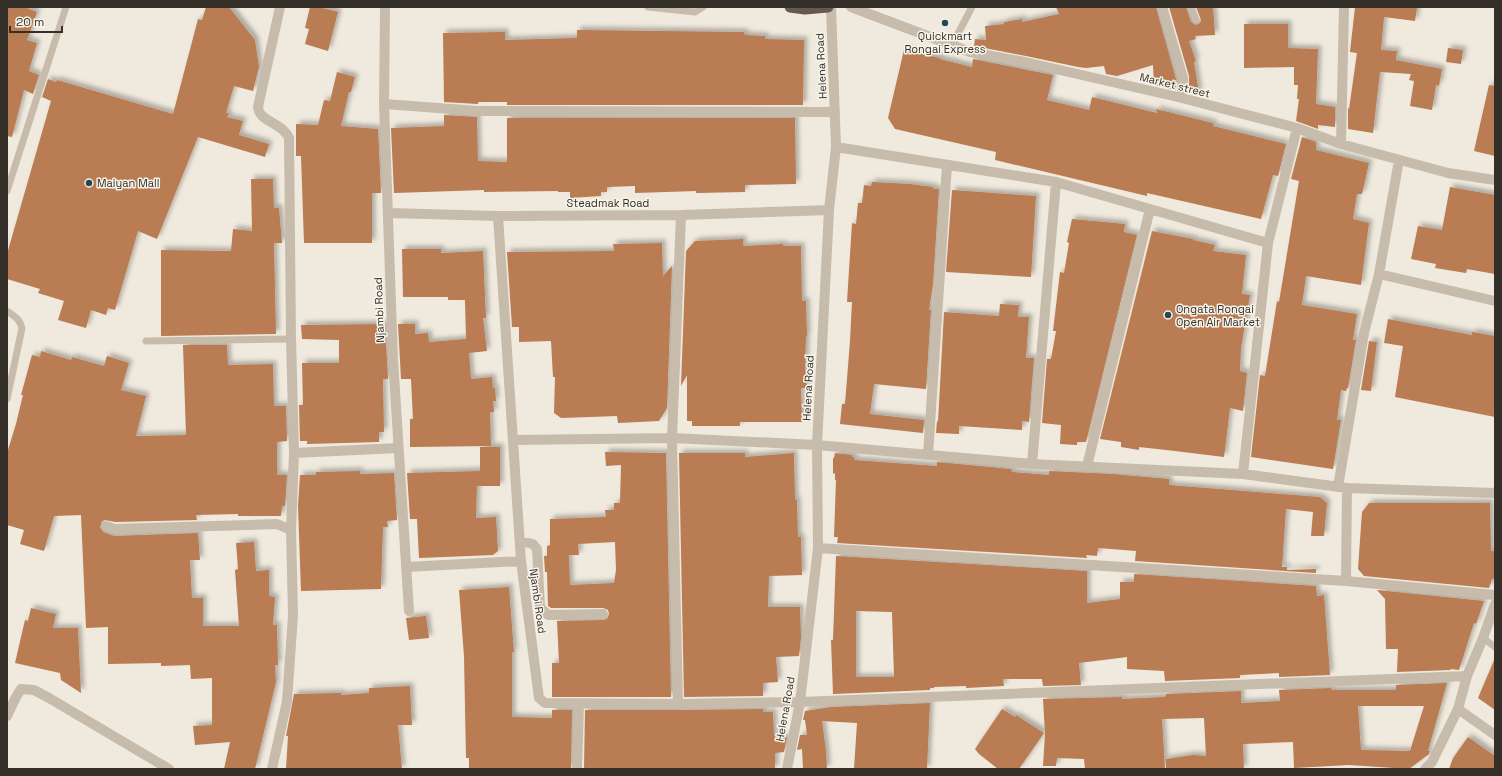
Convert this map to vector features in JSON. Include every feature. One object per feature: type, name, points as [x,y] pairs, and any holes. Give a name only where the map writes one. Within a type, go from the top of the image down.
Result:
[{"type":"highway","points":[[790,7],[805,9],[828,7]]},
{"type":"street","points":[[272,769],[287,701],[293,615],[292,530],[294,453],[290,338],[289,138],[286,132],[281,128],[262,117],[258,112],[258,107],[280,7]]},
{"type":"street","name":"Njambi Road","points":[[385,7],[384,104],[393,359],[408,611]]},
{"type":"street","name":"Helena Road","points":[[787,769],[800,702],[818,548],[817,445],[829,210],[836,147],[831,7]]},
{"type":"street","name":"Market street","points":[[851,7],[970,52],[1025,62],[1182,98],[1297,128],[1341,144],[1448,173],[1495,180]]},
{"type":"street","points":[[1162,7],[1183,78],[1182,98]]},
{"type":"street","points":[[1341,144],[1344,7]]},
{"type":"street","points":[[384,104],[478,110],[835,112]]},
{"type":"street","points":[[1243,474],[1268,242],[1297,128]]},
{"type":"street","points":[[836,147],[1056,182],[1268,242]]},
{"type":"street","points":[[1346,581],[1342,488],[1364,333],[1379,274],[1399,160]]},
{"type":"street","points":[[928,455],[947,165]]},
{"type":"street","points":[[1032,464],[1056,182]]},
{"type":"street","points":[[1087,466],[1150,209]]},
{"type":"street","name":"Steadmak Road","points":[[388,213],[498,216],[681,215],[829,210]]},
{"type":"street","points":[[678,704],[672,438],[681,215]]},
{"type":"street","name":"Njambi Road","points":[[498,216],[521,561],[539,698],[546,703],[579,704]]},
{"type":"street","points":[[1379,274],[1495,301]]},
{"type":"street","points":[[514,440],[672,438],[817,445],[1032,464],[1243,474],[1342,488],[1495,493]]},
{"type":"street","points":[[294,453],[398,448]]},
{"type":"street","points":[[106,526],[114,529],[277,524],[292,530]]},
{"type":"street","points":[[520,540],[533,544],[537,549],[540,607],[548,615],[603,614]]},
{"type":"street","points":[[818,548],[1346,581],[1495,594]]},
{"type":"street","points":[[406,567],[521,561]]},
{"type":"street","points":[[1425,769],[1432,762],[1458,709],[1467,676],[1495,604]]},
{"type":"street","points":[[577,769],[579,704],[800,702],[1467,676]]},
{"type":"street","points":[[7,716],[21,689],[34,690],[169,769]]},
{"type":"street","points":[[1458,709],[1495,735]]},
{"type":"lane","points":[[7,191],[66,7]]},
{"type":"lane","points":[[648,7],[695,12],[703,7]]},
{"type":"lane","points":[[952,45],[972,7]]},
{"type":"lane","points":[[1191,7],[1196,20]]},
{"type":"lane","points":[[7,311],[16,316],[21,322],[22,328],[7,399]]},
{"type":"lane","points":[[146,341],[290,338]]},
{"type":"lane","points":[[1483,638],[1495,647]]},
{"type":"building","points":[[7,7],[24,7],[37,12],[27,40],[37,43],[29,71],[39,75],[33,94],[24,90],[12,137],[7,136]]},
{"type":"building","name":"Maiyan Mall","points":[[206,7],[229,7],[255,40],[259,67],[253,91],[234,86],[226,113],[229,113],[227,117],[243,121],[239,135],[269,144],[265,157],[198,137],[157,239],[138,231],[115,310],[108,308],[106,315],[91,310],[86,328],[58,320],[64,301],[38,293],[40,289],[7,279],[7,254],[51,101],[42,97],[48,79],[56,82],[57,80],[173,114],[198,19],[202,20]]},
{"type":"building","points":[[310,7],[318,7],[338,12],[328,51],[305,44],[309,29],[305,28]]},
{"type":"building","points":[[1056,7],[1156,7],[1176,79],[1176,90],[1154,85],[1153,65],[1117,76],[1106,74],[1104,66],[1086,68],[1078,67],[974,46],[975,39],[986,40],[985,26],[1004,24],[1004,22],[1022,19],[1022,22],[1059,14]]},
{"type":"building","points":[[1169,7],[1186,7],[1191,22],[1196,25],[1200,23],[1201,20],[1196,7],[1213,7],[1215,35],[1195,36],[1196,39],[1189,41],[1196,61],[1194,62],[1199,93],[1189,93],[1189,76]]},
{"type":"building","points":[[1355,7],[1417,7],[1415,21],[1384,17],[1381,50],[1397,51],[1396,60],[1442,69],[1439,86],[1436,85],[1432,110],[1410,106],[1414,81],[1409,80],[1411,74],[1380,72],[1373,133],[1348,129],[1348,108],[1349,109],[1357,53],[1350,52]]},
{"type":"building","points":[[1244,24],[1288,24],[1288,48],[1318,49],[1316,104],[1335,107],[1335,127],[1318,125],[1318,129],[1296,121],[1299,99],[1297,99],[1298,85],[1294,85],[1294,67],[1244,68]]},
{"type":"building","points":[[577,30],[744,32],[745,35],[765,36],[765,39],[804,40],[803,105],[507,105],[507,102],[478,102],[478,104],[444,102],[443,33],[505,32],[505,40],[577,38]]},
{"type":"building","points":[[1448,48],[1463,50],[1461,64],[1446,62]]},
{"type":"building","points":[[904,50],[972,67],[973,59],[1053,75],[1047,100],[1089,110],[1092,97],[1157,113],[1156,109],[1213,123],[1213,126],[1286,144],[1278,176],[1273,175],[1261,219],[1147,193],[1147,196],[995,160],[996,152],[895,129],[888,118]]},
{"type":"building","points":[[337,72],[355,77],[351,92],[349,92],[341,126],[378,129],[381,193],[372,193],[372,243],[304,243],[301,156],[296,156],[296,124],[318,125],[324,100],[330,101]]},
{"type":"building","points":[[1489,85],[1495,86],[1495,156],[1474,151]]},
{"type":"building","points":[[444,115],[477,117],[478,161],[507,162],[507,118],[795,118],[796,184],[745,185],[745,192],[696,193],[696,191],[635,193],[635,186],[607,187],[607,192],[601,192],[601,196],[570,198],[570,192],[558,191],[484,192],[484,190],[394,193],[391,128],[444,126]]},
{"type":"building","points":[[1302,137],[1316,142],[1316,150],[1369,163],[1362,194],[1357,194],[1353,219],[1369,223],[1361,285],[1306,276],[1302,305],[1357,314],[1353,340],[1356,340],[1348,388],[1346,391],[1341,390],[1337,420],[1341,420],[1333,469],[1251,457],[1260,375],[1265,376],[1299,181],[1291,179]]},
{"type":"building","points":[[251,179],[273,179],[274,208],[279,208],[282,243],[274,243],[276,334],[161,336],[161,250],[231,251],[233,229],[252,231]]},
{"type":"building","points":[[872,182],[910,184],[939,189],[933,284],[929,310],[931,310],[926,389],[874,384],[870,414],[924,420],[923,433],[840,424],[842,404],[845,404],[850,341],[852,302],[847,302],[852,223],[856,224],[858,203],[862,203],[864,185],[871,186]]},
{"type":"building","points":[[1450,187],[1495,195],[1495,274],[1467,269],[1466,273],[1435,268],[1436,264],[1411,259],[1418,226],[1442,230]]},
{"type":"building","points":[[952,190],[1036,196],[1031,277],[946,272]]},
{"type":"building","points":[[1072,219],[1125,224],[1124,232],[1137,235],[1086,442],[1077,442],[1077,445],[1060,444],[1061,425],[1042,423],[1047,359],[1051,359],[1056,331],[1053,331],[1060,272],[1064,273],[1069,243],[1067,242]]},
{"type":"building","points":[[1152,231],[1215,245],[1213,251],[1246,255],[1242,294],[1250,295],[1241,348],[1240,371],[1247,373],[1243,411],[1230,408],[1224,457],[1139,447],[1139,450],[1121,447],[1121,442],[1100,439]]},
{"type":"building","points":[[743,239],[743,246],[783,244],[783,246],[801,246],[802,301],[806,301],[807,336],[805,368],[807,388],[801,388],[802,422],[740,422],[740,426],[692,426],[692,421],[687,421],[687,375],[681,386],[686,251],[695,241]]},
{"type":"building","points":[[662,243],[663,276],[672,266],[667,408],[659,421],[618,423],[617,416],[561,418],[554,413],[555,377],[553,377],[551,341],[519,342],[519,327],[512,327],[507,252],[614,251],[613,244]]},
{"type":"building","points":[[402,249],[441,249],[441,253],[483,251],[486,318],[483,318],[487,351],[469,353],[471,379],[492,377],[493,388],[495,388],[496,401],[493,401],[494,412],[490,412],[491,446],[410,447],[410,419],[413,419],[411,379],[401,379],[398,324],[415,324],[415,334],[428,333],[429,342],[466,339],[465,300],[448,300],[448,297],[403,297]]},
{"type":"building","points":[[1000,304],[1019,305],[1018,317],[1029,317],[1026,358],[1034,358],[1029,422],[1022,421],[1022,430],[959,426],[959,434],[936,433],[937,421],[938,422],[944,312],[999,316]]},
{"type":"building","points":[[1388,319],[1472,335],[1472,332],[1495,336],[1495,417],[1395,397],[1403,346],[1384,343]]},
{"type":"building","points":[[385,324],[388,379],[383,379],[384,432],[379,432],[379,442],[307,444],[307,441],[300,441],[299,405],[303,405],[302,363],[339,363],[339,340],[302,339],[301,325]]},
{"type":"building","points":[[1369,341],[1377,342],[1371,391],[1361,390]]},
{"type":"building","points":[[183,345],[227,345],[228,365],[273,364],[274,406],[286,406],[287,441],[277,442],[277,475],[287,475],[285,506],[282,506],[281,516],[238,516],[238,514],[196,515],[197,520],[115,522],[105,520],[102,521],[100,527],[103,532],[114,536],[198,533],[200,560],[190,560],[192,598],[203,598],[203,626],[239,626],[235,570],[238,569],[236,543],[254,542],[256,571],[269,570],[269,596],[275,597],[273,625],[277,625],[278,665],[275,665],[276,682],[255,769],[224,769],[230,742],[195,745],[193,726],[212,725],[212,678],[191,679],[190,665],[161,666],[161,663],[108,664],[108,627],[86,628],[81,515],[54,516],[44,551],[20,544],[24,530],[7,525],[7,453],[16,424],[23,395],[21,395],[32,355],[40,357],[41,351],[71,360],[72,357],[104,366],[107,356],[129,363],[121,390],[146,396],[136,436],[186,435]]},
{"type":"building","points":[[480,447],[500,447],[500,486],[477,486],[476,518],[496,517],[498,551],[493,555],[419,558],[417,519],[410,519],[407,473],[480,471]]},
{"type":"building","points":[[605,452],[666,453],[671,697],[552,697],[552,663],[559,663],[557,621],[603,620],[607,619],[609,614],[608,610],[603,608],[551,608],[548,606],[547,572],[545,572],[544,556],[547,556],[547,546],[550,545],[550,519],[606,517],[605,510],[614,510],[614,503],[620,503],[621,465],[606,466]],"holes":[[[615,542],[616,570],[614,583],[570,585],[569,555],[579,555],[578,544]]]},
{"type":"building","points":[[679,453],[745,453],[745,457],[794,453],[795,500],[797,500],[798,537],[801,537],[802,575],[769,576],[768,607],[800,607],[801,637],[799,656],[776,657],[778,682],[763,683],[763,696],[684,697]]},
{"type":"building","points":[[835,453],[852,455],[854,460],[937,466],[937,462],[1011,469],[1012,472],[1049,475],[1049,471],[1113,474],[1169,479],[1169,485],[1320,497],[1327,503],[1324,536],[1311,536],[1313,512],[1286,509],[1282,567],[1287,567],[1287,570],[1316,569],[1316,573],[1135,561],[1136,551],[1098,548],[1097,556],[1086,555],[1087,558],[837,543],[838,537],[834,537],[836,480],[835,473],[833,474],[833,458]]},
{"type":"building","points":[[360,471],[360,474],[394,473],[397,520],[387,521],[388,527],[383,527],[381,589],[301,591],[298,506],[300,475],[316,475],[316,472]]},
{"type":"building","points":[[1369,503],[1490,503],[1491,551],[1495,551],[1495,579],[1492,579],[1489,588],[1364,576],[1358,569],[1362,512]]},
{"type":"building","points":[[836,556],[1087,571],[1087,603],[1120,599],[1120,582],[1134,582],[1134,574],[1316,586],[1317,596],[1324,595],[1330,675],[1279,677],[1279,673],[1240,675],[1240,678],[1165,681],[1164,671],[1127,669],[1127,657],[1079,663],[1081,685],[1043,686],[1042,679],[1003,679],[1004,686],[966,688],[966,686],[934,687],[930,688],[930,690],[833,694],[831,640],[833,640]],"holes":[[[856,611],[892,612],[894,677],[856,677]]]},
{"type":"building","points":[[509,587],[514,652],[512,652],[512,717],[552,718],[552,710],[572,710],[571,769],[469,769],[469,758],[466,758],[464,656],[459,590]]},
{"type":"building","points":[[1377,590],[1484,601],[1476,624],[1474,623],[1459,670],[1451,669],[1397,672],[1398,649],[1386,649],[1385,599]]},
{"type":"building","points":[[31,608],[56,614],[53,628],[78,628],[81,693],[61,680],[60,673],[15,663],[25,620],[28,621]]},
{"type":"building","points":[[426,616],[429,638],[409,640],[406,618]]},
{"type":"building","points":[[1495,658],[1495,710],[1478,698]]},
{"type":"building","points":[[1447,683],[1428,751],[1430,751],[1429,754],[1409,769],[1349,765],[1294,768],[1293,742],[1243,744],[1244,769],[1166,769],[1166,759],[1193,755],[1206,756],[1204,718],[1162,719],[1165,769],[1085,769],[1084,759],[1057,758],[1056,766],[1043,766],[1045,734],[1043,699],[1122,697],[1122,699],[1163,697],[1166,696],[1166,694],[1241,691],[1241,703],[1280,701],[1279,690],[1331,688],[1332,690],[1396,690],[1396,685]],"holes":[[[1358,706],[1424,706],[1410,751],[1361,750]]]},
{"type":"building","points":[[410,686],[412,725],[398,725],[402,769],[286,769],[288,736],[286,736],[294,694],[341,693],[341,695],[369,693],[369,688]]},
{"type":"building","points":[[930,703],[927,769],[854,769],[857,723],[822,721],[827,769],[803,769],[802,749],[797,750],[800,735],[807,735],[805,720],[803,720],[805,711],[831,707]]},
{"type":"building","points":[[763,709],[763,712],[773,712],[775,739],[787,737],[784,752],[775,753],[775,769],[584,769],[585,710]]},
{"type":"building","points":[[1002,709],[1015,717],[1016,715],[1044,733],[1019,769],[998,769],[975,749]]},
{"type":"building","points":[[1468,737],[1495,756],[1495,769],[1449,769],[1453,758]]},
{"type":"place","name":"Quickmart Rongai Express","points":[[945,23]]},
{"type":"place","name":"Maiyan Mall","points":[[89,183]]},
{"type":"place","name":"Ongata Rongai Open Air Market","points":[[1168,315]]}]
